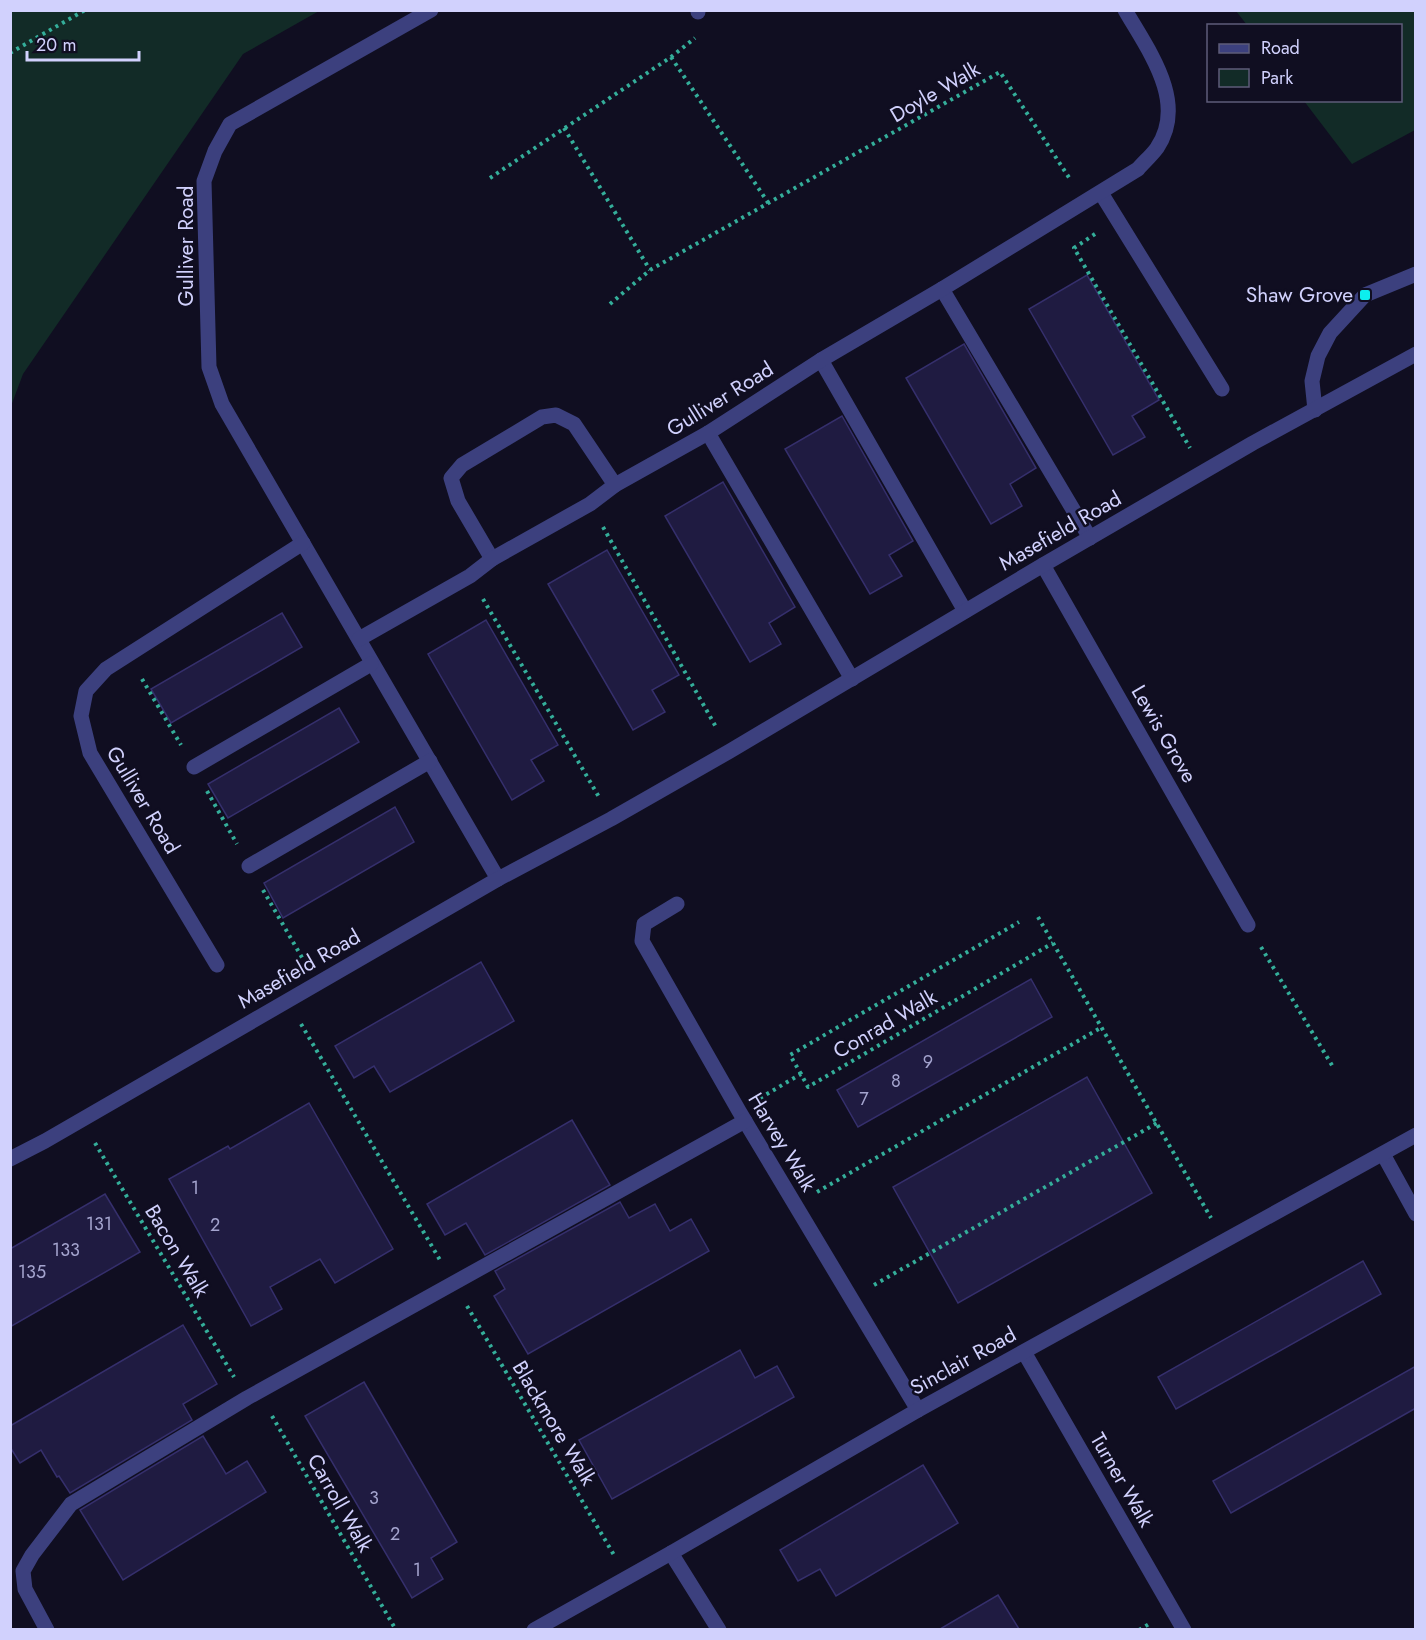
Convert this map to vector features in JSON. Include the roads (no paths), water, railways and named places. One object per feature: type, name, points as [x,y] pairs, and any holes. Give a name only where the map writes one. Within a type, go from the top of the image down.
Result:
[{"type":"street","name":"Gulliver Road","points":[[431,10],[230,123],[215,150],[204,181],[209,367],[222,404],[498,879]]},
{"type":"street","name":"Gulliver Road","points":[[359,639],[590,504],[615,485],[708,433],[821,360],[1138,169],[1158,147],[1168,121],[1167,91],[1153,57],[1125,10]]},
{"type":"street","points":[[1101,193],[1222,389]]},
{"type":"street","points":[[1315,410],[1312,381],[1318,356],[1330,333],[1365,295],[1416,274]]},
{"type":"street","points":[[942,289],[1090,538]]},
{"type":"street","name":"Masefield Road","points":[[10,1159],[498,879],[611,819],[730,751],[1043,565],[1254,443],[1416,354]]},
{"type":"street","points":[[821,360],[965,611]]},
{"type":"street","points":[[492,560],[458,501],[451,478],[462,465],[543,417],[556,415],[574,424],[615,485]]},
{"type":"street","points":[[708,433],[852,679]]},
{"type":"street","name":"Gulliver Road","points":[[217,965],[90,753],[81,716],[86,691],[106,669],[303,543]]},
{"type":"street","name":"Lewis Grove","points":[[1043,565],[1248,925]]},
{"type":"street","points":[[194,767],[371,664]]},
{"type":"street","points":[[249,866],[430,761]]},
{"type":"street","name":"Harvey Walk","points":[[677,904],[644,924],[642,941],[742,1116],[918,1410]]},
{"type":"street","points":[[47,1629],[25,1590],[23,1571],[32,1555],[71,1504],[252,1395],[454,1284],[742,1116]]},
{"type":"street","name":"Sinclair Road","points":[[534,1629],[671,1553],[918,1410],[1416,1135]]},
{"type":"street","points":[[1383,1154],[1416,1214]]},
{"type":"street","name":"Turner Walk","points":[[1024,1352],[1184,1629]]},
{"type":"street","points":[[671,1553],[719,1629]]},
{"type":"place","name":"Shaw Grove","points":[[1365,295]]}]
